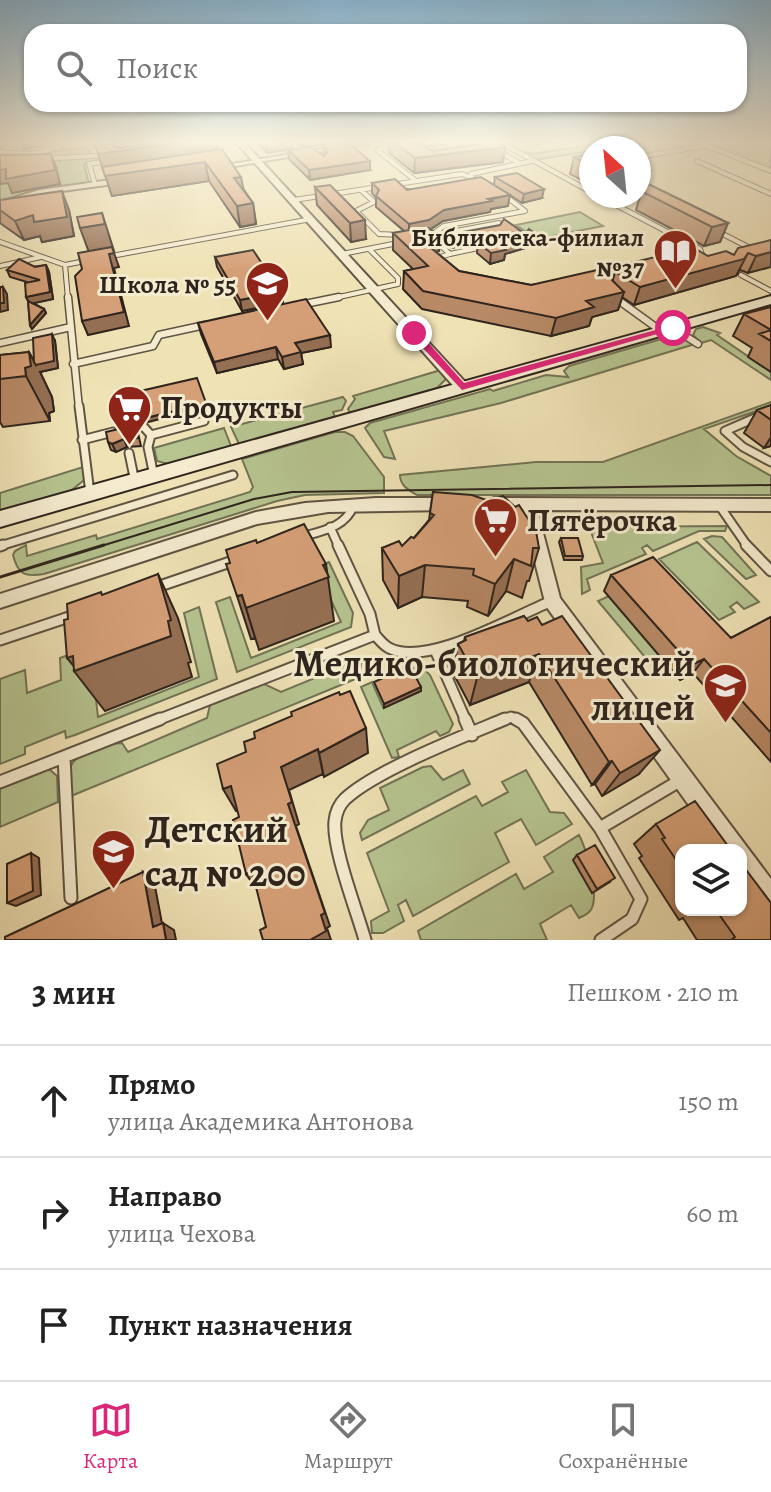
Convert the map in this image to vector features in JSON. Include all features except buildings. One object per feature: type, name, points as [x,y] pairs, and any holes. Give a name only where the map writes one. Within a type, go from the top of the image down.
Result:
[{"type":"main road","points":[[0,519],[771,300]]},
{"type":"street","points":[[0,203],[48,188],[85,185]]},
{"type":"street","points":[[279,185],[462,387]]},
{"type":"street","points":[[0,601],[256,518],[319,505],[771,505]]},
{"type":"street","points":[[528,505],[552,601],[731,844]]},
{"type":"street","points":[[747,866],[771,899]]},
{"type":"lane","points":[[294,200],[392,185]]},
{"type":"lane","points":[[751,185],[771,194]]},
{"type":"lane","points":[[342,254],[408,241],[397,235],[379,234],[356,211],[374,202],[361,190]]},
{"type":"lane","points":[[430,236],[444,226],[525,211],[499,192]]},
{"type":"lane","points":[[622,208],[700,249],[702,254],[713,260]]},
{"type":"lane","points":[[0,242],[65,265],[311,219]]},
{"type":"lane","points":[[419,239],[499,223]]},
{"type":"lane","points":[[715,231],[754,250]]},
{"type":"lane","points":[[430,236],[450,254]]},
{"type":"lane","points":[[449,270],[438,258],[494,245]]},
{"type":"lane","points":[[740,253],[762,248]]},
{"type":"lane","points":[[296,306],[394,286],[400,281],[369,249]]},
{"type":"lane","points":[[689,257],[702,254]]},
{"type":"lane","points":[[0,266],[41,257]]},
{"type":"lane","points":[[65,265],[73,364],[90,494]]},
{"type":"lane","points":[[741,275],[771,291]]},
{"type":"lane","points":[[611,295],[667,330],[698,344]]},
{"type":"lane","points":[[73,364],[153,346],[159,335],[220,322]]},
{"type":"lane","points":[[0,343],[71,327]]},
{"type":"lane","points":[[771,411],[725,431],[743,447],[771,462]]},
{"type":"lane","points":[[151,435],[204,421]]},
{"type":"lane","points":[[82,440],[137,425],[147,428],[151,435],[148,447],[154,476]]},
{"type":"lane","points":[[129,453],[135,482]]},
{"type":"lane","points":[[0,546],[233,475]]},
{"type":"lane","points":[[289,541],[346,521],[353,512],[354,504]]},
{"type":"lane","points":[[719,505],[739,538],[771,571]]},
{"type":"lane","points":[[330,527],[370,614],[375,635],[390,649],[411,653],[435,650],[552,601]]},
{"type":"lane","points":[[141,592],[245,557]]},
{"type":"lane","points":[[0,640],[84,612]]},
{"type":"lane","points":[[0,782],[375,635]]},
{"type":"lane","points":[[435,650],[472,735]]},
{"type":"lane","points":[[365,940],[340,859],[334,821],[345,798],[511,717],[523,723],[600,828],[641,899],[640,911],[601,940]]},
{"type":"lane","points":[[64,757],[71,898]]},
{"type":"lane","points":[[600,828],[683,779]]},
{"type":"green space","points":[[0,185],[83,185],[37,191],[0,202]]},
{"type":"green space","points":[[580,212],[603,226],[537,239],[516,225]]},
{"type":"green space","points":[[703,327],[720,333],[717,335],[771,372],[771,380],[711,340],[701,343],[693,335],[696,329]]},
{"type":"green space","points":[[675,335],[695,344],[501,403],[384,431],[395,459],[384,457],[365,428],[370,423],[490,389],[493,391],[546,375],[568,377],[564,371],[569,366]]},
{"type":"green space","points":[[441,370],[447,378],[437,388],[350,413],[348,409],[355,399],[353,396]]},
{"type":"green space","points":[[343,397],[346,401],[342,410],[333,412],[335,417],[239,444],[231,427]]},
{"type":"green space","points":[[771,402],[771,406],[704,429],[736,456],[771,476],[771,495],[417,495],[400,479],[400,475],[536,462],[603,462]]},
{"type":"green space","points":[[224,428],[231,446],[168,464],[157,461],[154,448]]},
{"type":"green space","points":[[335,432],[353,436],[384,477],[384,493],[305,495],[277,501],[44,574],[23,573],[15,562],[15,551],[26,545],[27,556],[96,535],[97,539],[250,492],[253,487],[242,459]]},
{"type":"green space","points":[[83,467],[84,480],[72,490],[0,510],[0,493]]},
{"type":"green space","points":[[727,526],[725,531],[699,531],[653,551],[647,545],[642,548],[646,554],[587,579],[590,590],[582,594],[581,567],[603,563],[589,527]]},
{"type":"green space","points":[[722,537],[756,575],[746,579],[704,539]]},
{"type":"green space","points":[[697,542],[759,602],[744,609],[737,602],[730,607],[735,612],[719,620],[659,559]]},
{"type":"green space","points":[[329,562],[353,613],[351,627],[237,672],[216,602],[230,597],[251,658],[341,622],[316,567]]},
{"type":"green space","points":[[609,596],[671,669],[660,675],[598,601]]},
{"type":"green space","points":[[199,607],[217,679],[66,738],[65,731],[25,747],[25,754],[0,764],[0,679],[25,670],[27,693],[61,680],[60,658],[90,647],[98,717],[199,677],[184,613]]},
{"type":"green space","points":[[362,661],[358,677],[353,680],[71,796],[69,775],[72,763],[92,750],[122,743],[128,752],[207,718],[210,705],[214,702],[262,683],[281,692]]},
{"type":"green space","points":[[415,667],[422,667],[430,675],[453,724],[449,732],[440,736],[436,731],[397,750],[399,757],[392,758],[361,687],[372,682],[383,707]]},
{"type":"green space","points":[[431,766],[443,780],[463,770],[470,784],[362,840],[360,833],[368,820],[389,810],[380,788]]},
{"type":"green space","points":[[49,769],[57,776],[58,802],[0,827],[0,787]]},
{"type":"green space","points":[[526,770],[550,812],[564,813],[572,824],[536,845],[521,819],[495,833],[509,862],[413,916],[406,900],[398,905],[404,921],[383,933],[372,933],[371,921],[389,911],[367,853],[476,796],[482,806],[508,792],[502,782]]},
{"type":"green space","points":[[579,835],[594,889],[593,905],[588,913],[579,918],[571,905],[540,924],[547,940],[421,940],[418,931],[516,874],[524,889],[553,872],[544,857]]},
{"type":"tram line","points":[[98,547],[254,499],[292,492],[771,485]]},
{"type":"tram line","points":[[0,577],[104,545]]},
{"type":"place","name":"Библиотека-филиал №37","points":[[675,291]]},
{"type":"place","name":"Школа № 55","points":[[267,323]]},
{"type":"place","name":"Продукты","points":[[129,446]]},
{"type":"place","name":"Пятёрочка","points":[[496,559]]},
{"type":"place","name":"Медико-биологический лицей","points":[[726,724]]},
{"type":"place","name":"Детский сад № 200","points":[[114,890]]},
{"type":"route","points":[[414,333],[462,387],[673,328]]}]
